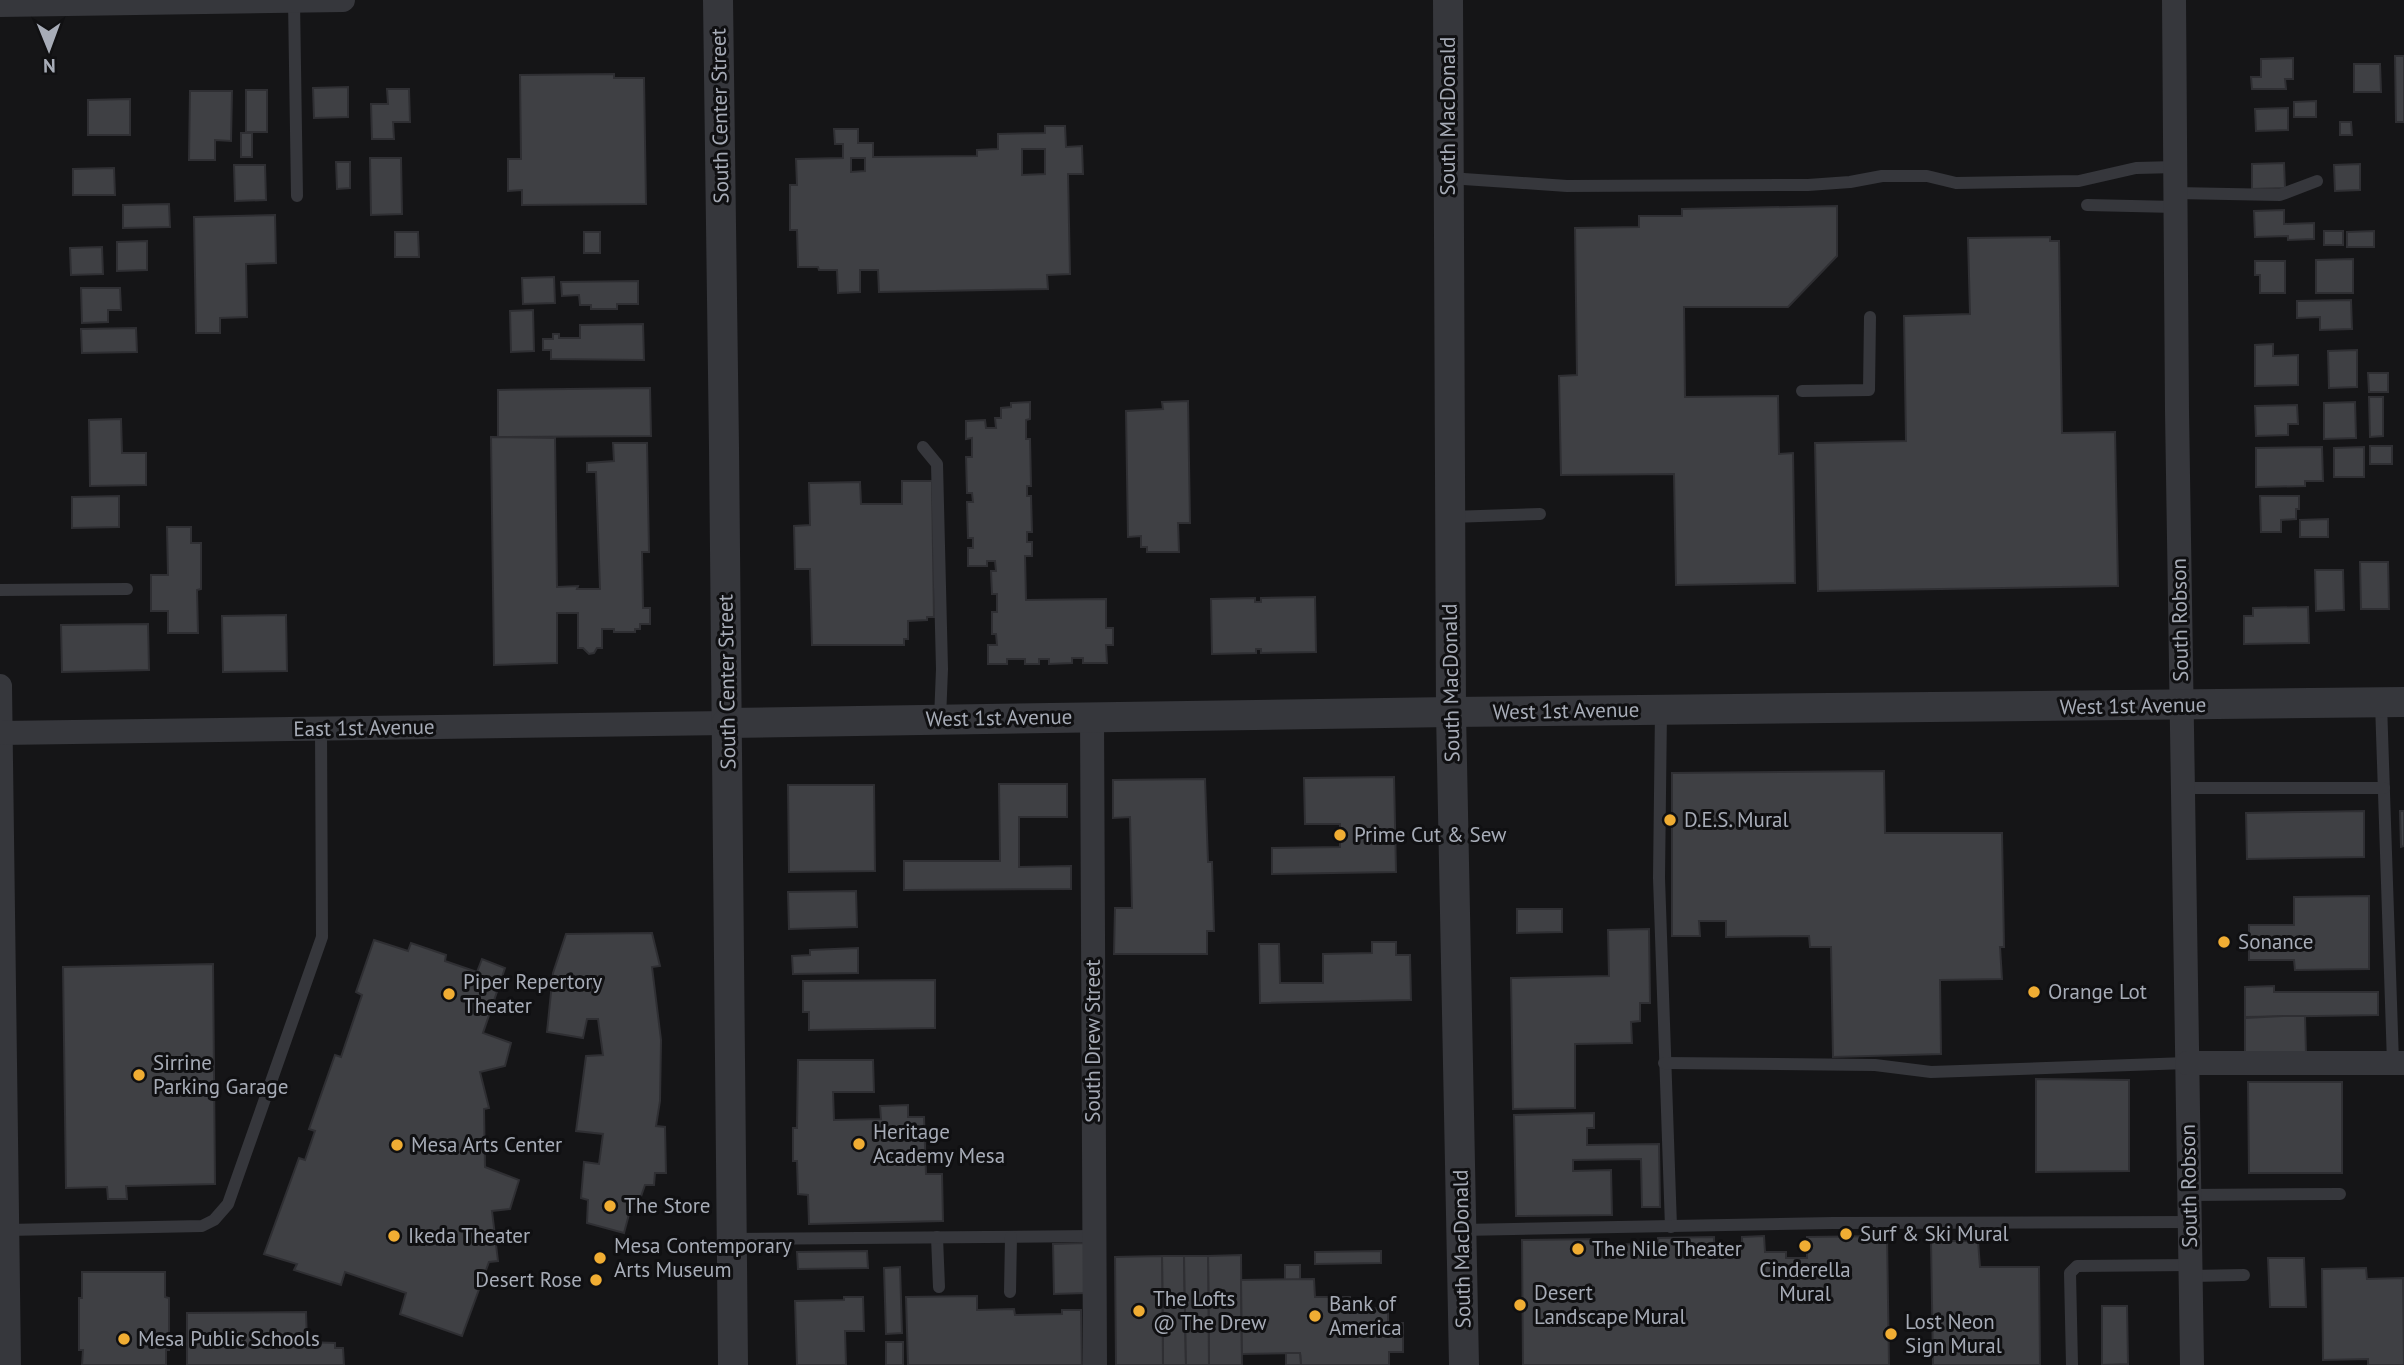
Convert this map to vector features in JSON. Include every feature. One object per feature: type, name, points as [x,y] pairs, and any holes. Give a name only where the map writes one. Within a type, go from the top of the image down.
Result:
[{"type":"street","points":[[0,5],[343,0]]},
{"type":"street","name":"South Center Street","points":[[718,0],[733,1365]]},
{"type":"street","name":"South MacDonald","points":[[1448,0],[1451,712],[1464,1365]]},
{"type":"street","name":"South Robson","points":[[2174,0],[2182,788],[2192,1365]]},
{"type":"street","points":[[0,686],[2,1050],[9,1365]]},
{"type":"street","name":"West 1st Avenue","points":[[727,723],[1451,712],[2393,703]]},
{"type":"street","name":"South Drew Street","points":[[1092,717],[1095,1365]]},
{"type":"street","name":"East 1st Avenue","points":[[0,733],[727,723]]},
{"type":"street","points":[[2187,1063],[2399,1063]]},
{"type":"lane","points":[[294,1],[297,196]]},
{"type":"lane","points":[[1448,178],[1567,186],[1808,185],[1882,176],[1927,176],[1956,183],[2079,181],[2136,168],[2176,167]]},
{"type":"lane","points":[[2087,205],[2280,195],[2317,181]]},
{"type":"lane","points":[[1802,391],[1868,390],[1870,317]]},
{"type":"lane","points":[[923,447],[937,464],[942,666],[940,719]]},
{"type":"lane","points":[[1450,517],[1540,514]]},
{"type":"lane","points":[[0,590],[127,589]]},
{"type":"lane","points":[[2393,703],[2384,788],[2399,1063]]},
{"type":"lane","points":[[1661,710],[1659,866],[1671,1227]]},
{"type":"lane","points":[[7,1230],[202,1226],[214,1220],[228,1204],[322,937],[321,729]]},
{"type":"lane","points":[[2182,788],[2384,788]]},
{"type":"lane","points":[[1664,1063],[1875,1065],[1931,1072],[2187,1063]]},
{"type":"lane","points":[[2189,1195],[2340,1194]]},
{"type":"lane","points":[[1461,1230],[1858,1223],[2190,1222]]},
{"type":"lane","points":[[732,1239],[1094,1236]]},
{"type":"lane","points":[[937,1237],[939,1287]]},
{"type":"lane","points":[[1010,1292],[1011,1237]]},
{"type":"lane","points":[[2072,1365],[2070,1273],[2077,1266],[2191,1270],[2244,1275]]},
{"type":"building","points":[[2395,56],[2404,56],[2404,122],[2396,122]]},
{"type":"building","points":[[2293,58],[2293,79],[2285,79],[2286,89],[2252,89],[2251,77],[2261,77],[2261,59]]},
{"type":"building","points":[[2354,64],[2380,64],[2381,92],[2354,92]]},
{"type":"building","points":[[614,74],[614,78],[644,78],[646,204],[522,205],[522,190],[508,191],[508,159],[521,159],[520,75]]},
{"type":"building","points":[[348,87],[348,117],[314,118],[313,88]]},
{"type":"building","points":[[387,89],[409,89],[410,122],[393,122],[394,139],[372,139],[371,104],[388,104]]},
{"type":"building","points":[[246,90],[267,90],[267,132],[246,132]]},
{"type":"building","points":[[190,91],[232,91],[231,141],[215,140],[215,160],[189,160]]},
{"type":"building","points":[[130,99],[130,135],[88,135],[88,100]]},
{"type":"building","points":[[2316,101],[2316,117],[2294,117],[2294,102]]},
{"type":"building","points":[[2288,108],[2288,130],[2256,131],[2255,109]]},
{"type":"building","points":[[2340,122],[2351,122],[2352,135],[2340,135]]},
{"type":"building","points":[[1045,126],[1065,126],[1066,147],[1082,146],[1083,174],[1068,174],[1070,274],[1047,275],[1048,289],[879,292],[878,270],[860,270],[860,292],[838,293],[837,270],[798,267],[797,230],[790,230],[790,185],[797,185],[796,159],[843,158],[843,144],[835,144],[834,129],[858,129],[858,143],[873,143],[873,157],[977,156],[977,150],[998,149],[998,134],[1045,133]],"holes":[[[1022,149],[1045,149],[1045,174],[1022,175]],[[851,158],[865,158],[865,171],[851,172]]]},
{"type":"building","points":[[241,133],[252,133],[252,157],[241,157]]},
{"type":"building","points":[[370,158],[401,158],[402,214],[371,215]]},
{"type":"building","points":[[336,162],[350,162],[350,188],[337,189]]},
{"type":"building","points":[[2284,163],[2285,188],[2252,189],[2252,164]]},
{"type":"building","points":[[2360,164],[2360,190],[2335,191],[2334,165]]},
{"type":"building","points":[[234,165],[265,165],[266,200],[235,201]]},
{"type":"building","points":[[114,168],[115,195],[73,195],[73,169]]},
{"type":"building","points":[[169,204],[170,227],[123,228],[123,205]]},
{"type":"building","points":[[1837,206],[1837,256],[1788,307],[1684,307],[1685,397],[1778,396],[1779,454],[1793,453],[1795,583],[1676,585],[1674,474],[1561,475],[1559,376],[1577,375],[1575,228],[1639,227],[1639,216],[1682,216],[1682,209]]},
{"type":"building","points":[[2284,210],[2284,224],[2314,223],[2314,239],[2288,240],[2288,236],[2255,237],[2254,211]]},
{"type":"building","points":[[275,215],[276,263],[246,264],[247,317],[220,318],[220,333],[196,333],[194,217]]},
{"type":"building","points":[[2324,231],[2343,231],[2343,245],[2324,245]]},
{"type":"building","points":[[2374,231],[2374,247],[2347,247],[2347,232]]},
{"type":"building","points":[[395,232],[418,232],[419,257],[395,257]]},
{"type":"building","points":[[584,232],[600,232],[600,253],[584,253]]},
{"type":"building","points":[[2050,237],[2050,241],[2059,241],[2062,433],[2115,432],[2118,586],[1818,591],[1815,443],[1906,441],[1904,316],[1970,314],[1968,238]]},
{"type":"building","points":[[147,241],[147,270],[117,271],[117,242]]},
{"type":"building","points":[[102,247],[103,274],[71,275],[70,248]]},
{"type":"building","points":[[2353,259],[2353,293],[2316,293],[2316,260]]},
{"type":"building","points":[[2255,261],[2285,261],[2285,293],[2260,293],[2260,275],[2255,275]]},
{"type":"building","points":[[554,277],[555,303],[523,304],[522,278]]},
{"type":"building","points":[[638,281],[638,304],[617,304],[617,309],[591,309],[591,305],[580,305],[579,295],[562,296],[561,282]]},
{"type":"building","points":[[81,288],[120,288],[121,310],[108,310],[108,322],[82,323]]},
{"type":"building","points":[[2351,300],[2352,329],[2320,330],[2320,317],[2297,318],[2297,301]]},
{"type":"building","points":[[533,310],[534,351],[511,352],[510,311]]},
{"type":"building","points":[[643,324],[644,360],[551,359],[551,350],[543,350],[543,339],[553,339],[553,334],[559,334],[559,338],[580,338],[580,325]]},
{"type":"building","points":[[136,328],[137,352],[82,353],[81,329]]},
{"type":"building","points":[[2273,344],[2273,356],[2298,355],[2298,385],[2255,386],[2255,345]]},
{"type":"building","points":[[2357,350],[2357,387],[2329,388],[2328,351]]},
{"type":"building","points":[[2368,373],[2388,373],[2388,392],[2369,392]]},
{"type":"building","points":[[650,388],[651,436],[498,437],[498,390]]},
{"type":"building","points":[[2369,397],[2383,397],[2383,436],[2370,437]]},
{"type":"building","points":[[1188,401],[1190,523],[1178,523],[1179,552],[1147,552],[1147,547],[1141,547],[1141,536],[1128,537],[1126,411],[1163,409],[1162,402]]},
{"type":"building","points":[[1030,402],[1026,439],[1030,439],[1031,486],[1027,486],[1027,496],[1031,496],[1032,532],[1027,532],[1027,542],[1032,542],[1032,556],[1025,556],[1026,600],[1106,599],[1106,628],[1113,628],[1113,645],[1106,645],[1107,663],[1083,663],[1083,658],[1072,658],[1072,663],[1049,664],[1049,659],[1039,659],[1039,664],[1025,664],[1025,659],[1007,659],[1007,664],[988,664],[988,645],[997,645],[996,634],[992,634],[992,612],[997,612],[997,594],[992,594],[991,571],[996,571],[995,561],[987,561],[987,566],[968,566],[968,548],[973,548],[973,538],[968,538],[967,502],[973,502],[972,493],[967,493],[966,457],[972,457],[972,438],[966,439],[966,421],[985,420],[986,428],[996,428],[995,418],[1001,418],[1001,408],[1011,407],[1011,403]]},
{"type":"building","points":[[2355,402],[2356,438],[2324,439],[2324,403]]},
{"type":"building","points":[[2297,405],[2298,424],[2288,424],[2288,435],[2256,436],[2255,406]]},
{"type":"building","points":[[121,419],[122,453],[146,453],[146,485],[90,486],[89,420]]},
{"type":"building","points":[[491,437],[555,438],[557,587],[578,586],[577,589],[600,589],[596,472],[587,472],[587,463],[614,461],[613,443],[647,443],[649,552],[642,552],[643,608],[650,608],[650,624],[640,624],[640,629],[635,629],[635,632],[602,629],[602,648],[589,654],[583,648],[578,648],[578,613],[557,613],[557,663],[494,665]]},
{"type":"building","points":[[2370,446],[2392,446],[2392,464],[2370,464]]},
{"type":"building","points":[[2322,447],[2323,481],[2305,481],[2305,486],[2256,487],[2256,448]]},
{"type":"building","points":[[2364,447],[2364,477],[2334,477],[2334,448]]},
{"type":"building","points":[[902,481],[932,481],[934,617],[908,621],[908,639],[904,639],[904,645],[812,645],[810,569],[795,569],[794,526],[810,525],[809,483],[860,482],[861,504],[902,504]]},
{"type":"building","points":[[119,496],[119,527],[72,528],[72,497]]},
{"type":"building","points":[[2260,496],[2299,496],[2296,519],[2281,520],[2281,532],[2261,532]]},
{"type":"building","points":[[2328,519],[2328,537],[2300,537],[2300,520]]},
{"type":"building","points":[[167,527],[191,527],[191,543],[201,543],[201,589],[197,590],[198,633],[168,633],[168,611],[151,611],[151,575],[168,575]]},
{"type":"building","points":[[2360,562],[2388,562],[2389,609],[2361,609]]},
{"type":"building","points":[[2315,570],[2343,570],[2344,610],[2316,611]]},
{"type":"building","points":[[1315,597],[1316,652],[1261,653],[1261,649],[1256,649],[1256,653],[1212,654],[1211,599],[1255,598],[1255,602],[1261,602],[1261,598]]},
{"type":"building","points":[[2308,607],[2309,643],[2244,644],[2244,616],[2253,616],[2253,608]]},
{"type":"building","points":[[286,615],[287,671],[223,672],[222,616]]},
{"type":"building","points":[[148,624],[149,670],[62,672],[61,625]]},
{"type":"building","points":[[1884,771],[1885,833],[2002,833],[2002,979],[1940,980],[1941,1054],[1833,1057],[1831,947],[1810,947],[1809,936],[1726,937],[1726,921],[1699,921],[1700,936],[1672,936],[1672,773]]},
{"type":"building","points":[[1394,777],[1396,872],[1272,874],[1272,848],[1340,847],[1340,824],[1305,824],[1304,778]]},
{"type":"building","points":[[1205,779],[1214,931],[1207,931],[1207,954],[1114,954],[1115,908],[1132,908],[1130,817],[1113,818],[1113,780]]},
{"type":"building","points":[[999,784],[1067,784],[1067,817],[1019,817],[1019,867],[1071,866],[1071,889],[904,890],[904,861],[1000,861]]},
{"type":"building","points":[[788,785],[874,785],[875,871],[789,872]]},
{"type":"building","points":[[2364,811],[2364,857],[2247,859],[2246,813]]},
{"type":"building","points":[[2400,811],[2404,811],[2404,846],[2401,847]]},
{"type":"building","points":[[856,891],[857,927],[789,929],[788,892]]},
{"type":"building","points":[[2369,896],[2369,969],[2295,970],[2294,960],[2249,960],[2249,925],[2294,925],[2294,897]]},
{"type":"building","points":[[1517,909],[1562,909],[1562,932],[1517,933]]},
{"type":"building","points":[[1649,929],[1650,1003],[1640,1003],[1640,1021],[1631,1022],[1632,1043],[1575,1044],[1575,1108],[1513,1109],[1511,978],[1609,976],[1608,930]]},
{"type":"building","points":[[652,933],[660,966],[652,967],[661,1040],[660,1101],[656,1126],[665,1127],[666,1173],[655,1173],[654,1185],[645,1185],[638,1205],[632,1203],[624,1233],[587,1223],[588,1200],[581,1198],[584,1162],[599,1164],[603,1134],[576,1131],[586,1056],[603,1055],[598,1019],[587,1019],[583,1038],[547,1032],[553,973],[566,934]]},
{"type":"building","name":"Mesa Arts Center","points":[[374,940],[408,951],[411,943],[446,955],[445,961],[477,972],[482,959],[505,968],[483,1033],[511,1043],[505,1066],[480,1072],[489,1108],[484,1109],[485,1167],[519,1180],[510,1209],[492,1211],[498,1261],[489,1262],[462,1336],[400,1314],[406,1293],[345,1272],[341,1285],[294,1270],[297,1264],[264,1254],[299,1158],[305,1160],[315,1131],[309,1129],[335,1055],[341,1057],[362,995],[356,992]]},
{"type":"building","points":[[1372,942],[1396,942],[1396,955],[1410,955],[1411,1000],[1260,1003],[1259,944],[1279,944],[1280,983],[1323,983],[1323,954],[1372,953]]},
{"type":"building","points":[[858,948],[858,973],[793,974],[792,956],[810,955],[810,950]]},
{"type":"building","name":"Sirrine Parking Garage","points":[[213,964],[215,1184],[126,1186],[127,1199],[108,1199],[107,1187],[66,1188],[63,967]]},
{"type":"building","points":[[935,980],[935,1028],[809,1030],[809,1012],[803,1012],[803,981]]},
{"type":"building","points":[[2274,986],[2274,992],[2378,992],[2378,1015],[2245,1017],[2245,987]]},
{"type":"building","points":[[2305,1016],[2306,1054],[2245,1052],[2245,1018]]},
{"type":"building","name":"Heritage Academy Mesa","points":[[798,1060],[873,1060],[874,1092],[833,1092],[834,1120],[881,1119],[880,1106],[908,1105],[908,1117],[924,1117],[926,1174],[942,1174],[943,1221],[809,1224],[808,1195],[798,1194],[797,1161],[793,1161],[793,1128],[797,1128]]},
{"type":"building","points":[[2036,1079],[2129,1080],[2129,1171],[2036,1172]]},
{"type":"building","points":[[2248,1082],[2342,1082],[2342,1173],[2249,1173]]},
{"type":"building","points":[[1594,1113],[1594,1128],[1587,1128],[1587,1145],[1659,1144],[1660,1207],[1642,1207],[1641,1159],[1573,1160],[1573,1171],[1611,1170],[1612,1215],[1516,1216],[1514,1115]]},
{"type":"building","points":[[1764,1236],[1765,1252],[1786,1252],[1786,1258],[1807,1258],[1807,1237],[1887,1236],[1889,1365],[1523,1365],[1522,1240],[1601,1239],[1601,1245],[1640,1244],[1640,1258],[1659,1258],[1658,1238],[1714,1237],[1714,1249],[1742,1249],[1742,1237]]},
{"type":"building","points":[[1931,1241],[1978,1241],[1980,1267],[2039,1267],[2040,1365],[1933,1365]]},
{"type":"building","points":[[1085,1243],[1086,1293],[1054,1294],[1053,1244]]},
{"type":"building","points":[[867,1251],[868,1268],[798,1269],[797,1252]]},
{"type":"building","points":[[1381,1251],[1381,1263],[1315,1264],[1315,1252]]},
{"type":"building","points":[[1241,1255],[1242,1365],[1209,1365],[1208,1256]]},
{"type":"building","points":[[1162,1256],[1184,1256],[1186,1365],[1163,1365]]},
{"type":"building","name":"The Lofts @ The Drew","points":[[1162,1256],[1163,1365],[1116,1365],[1115,1257]]},
{"type":"building","points":[[1184,1256],[1208,1256],[1209,1365],[1186,1365]]},
{"type":"building","points":[[2268,1258],[2304,1258],[2306,1307],[2270,1307]]},
{"type":"building","points":[[1285,1265],[1300,1265],[1300,1280],[1285,1280]]},
{"type":"building","points":[[900,1267],[902,1333],[886,1334],[884,1268]]},
{"type":"building","points":[[2366,1268],[2367,1279],[2403,1278],[2404,1365],[2368,1365],[2368,1359],[2323,1360],[2322,1269]]},
{"type":"building","points":[[82,1272],[165,1272],[165,1297],[169,1298],[169,1350],[166,1350],[166,1365],[82,1365],[83,1350],[79,1350],[79,1298],[82,1298]]},
{"type":"building","name":"Bank of America","points":[[1314,1279],[1315,1297],[1350,1297],[1350,1309],[1388,1308],[1388,1323],[1403,1323],[1403,1352],[1389,1352],[1389,1365],[1301,1365],[1300,1353],[1242,1354],[1241,1280]]},
{"type":"building","points":[[977,1296],[977,1310],[1014,1309],[1015,1315],[1062,1314],[1062,1310],[1081,1310],[1082,1365],[908,1365],[906,1297]]},
{"type":"building","points":[[844,1297],[863,1297],[864,1331],[845,1331],[846,1365],[797,1365],[795,1301],[844,1300]]},
{"type":"building","points":[[2102,1306],[2127,1306],[2128,1364],[2102,1365]]},
{"type":"building","points":[[306,1312],[307,1342],[335,1343],[335,1348],[343,1348],[344,1365],[187,1365],[187,1313]]},
{"type":"building","points":[[886,1342],[903,1342],[903,1365],[886,1365]]},
{"type":"building","points":[[1286,1353],[1300,1353],[1301,1365],[1286,1365]]},
{"type":"place","name":"D.E.S. Mural","points":[[1670,820]]},
{"type":"place","name":"Prime Cut & Sew","points":[[1340,835]]},
{"type":"place","name":"Sonance","points":[[2224,942]]},
{"type":"place","name":"Orange Lot","points":[[2034,992]]},
{"type":"place","name":"Piper Repertory Theater","points":[[449,994]]},
{"type":"place","name":"Sirrine Parking Garage","points":[[139,1075]]},
{"type":"place","name":"Heritage Academy Mesa","points":[[859,1144]]},
{"type":"place","name":"Mesa Arts Center","points":[[397,1145]]},
{"type":"place","name":"The Store","points":[[610,1206]]},
{"type":"place","name":"Surf & Ski Mural","points":[[1846,1234]]},
{"type":"place","name":"Ikeda Theater","points":[[394,1236]]},
{"type":"place","name":"Cinderella Mural","points":[[1805,1246]]},
{"type":"place","name":"The Nile Theater","points":[[1578,1249]]},
{"type":"place","name":"Mesa Contemporary Arts Museum","points":[[600,1258]]},
{"type":"place","name":"Desert Rose","points":[[596,1280]]},
{"type":"place","name":"Desert Landscape Mural","points":[[1520,1305]]},
{"type":"place","name":"The Lofts @ The Drew","points":[[1139,1311]]},
{"type":"place","name":"Bank of America","points":[[1315,1316]]},
{"type":"place","name":"Lost Neon Sign Mural","points":[[1891,1334]]},
{"type":"place","name":"Mesa Public Schools","points":[[124,1339]]}]
